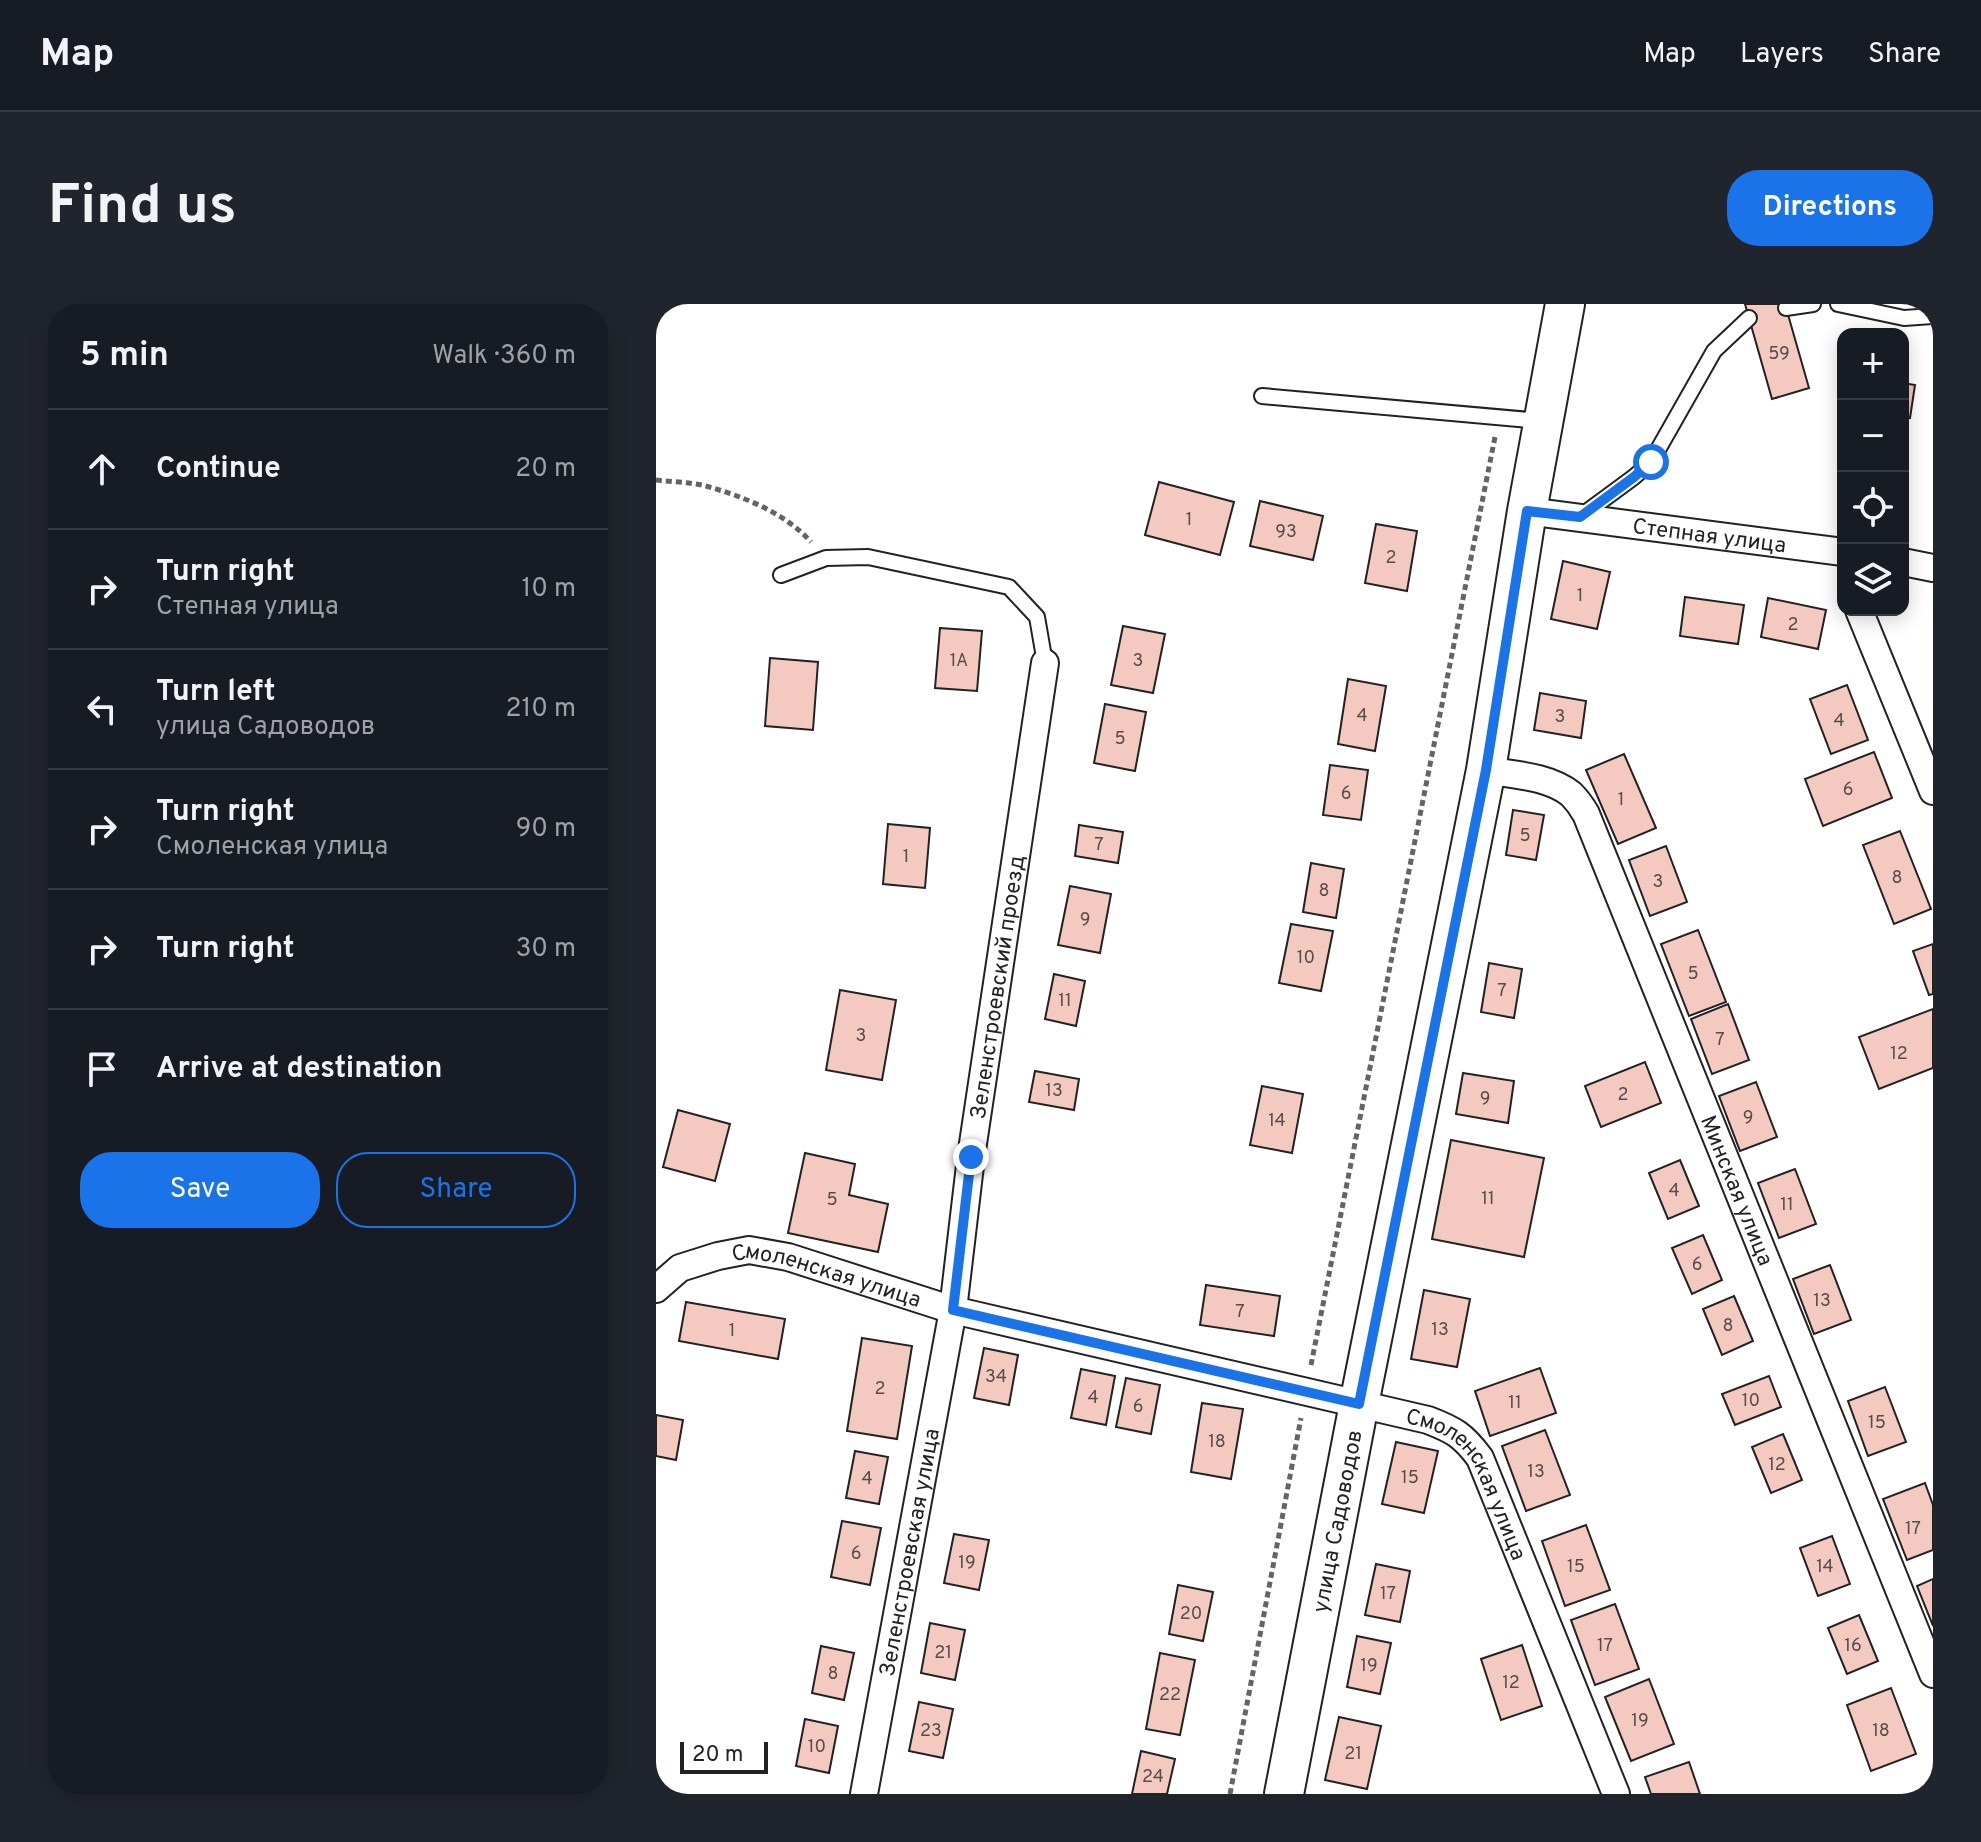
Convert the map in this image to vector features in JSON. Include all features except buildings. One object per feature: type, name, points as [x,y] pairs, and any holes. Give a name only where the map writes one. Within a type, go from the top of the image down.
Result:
[{"type":"main road","name":"улица Садоводов","points":[[1284,1794],[1486,770],[1527,511],[1565,304]]},
{"type":"street","name":"Степная улица","points":[[1527,511],[1837,558]]},
{"type":"street","points":[[1861,616],[1933,791]]},
{"type":"street","name":"Зеленстроевский проезд","points":[[953,1310],[971,1157],[1045,663]]},
{"type":"street","name":"Минская улица","points":[[1486,770],[1557,785],[1574,796],[1586,814],[1933,1674]]},
{"type":"street","name":"Смоленская улица","points":[[656,1289],[680,1268],[749,1250],[788,1257],[953,1310],[1428,1420],[1448,1428],[1466,1439],[1480,1458],[1616,1794]]},
{"type":"street","name":"Зеленстроевская улица","points":[[864,1794],[953,1310]]},
{"type":"lane","points":[[1786,308],[1813,304]]},
{"type":"lane","points":[[1838,304],[1904,318],[1933,316]]},
{"type":"lane","points":[[1580,517],[1651,462],[1714,351],[1749,318]]},
{"type":"lane","points":[[1262,396],[1544,421]]},
{"type":"lane","points":[[781,575],[826,558],[868,557],[1009,587],[1037,617],[1045,663]]},
{"type":"path","points":[[1230,1794],[1306,1392],[1499,417]]},
{"type":"path","points":[[656,480],[705,486],[769,509],[801,531],[826,558]]},
{"type":"route","points":[[971,1157],[953,1310],[1359,1404],[1486,770],[1527,511],[1580,517],[1651,462]]}]
